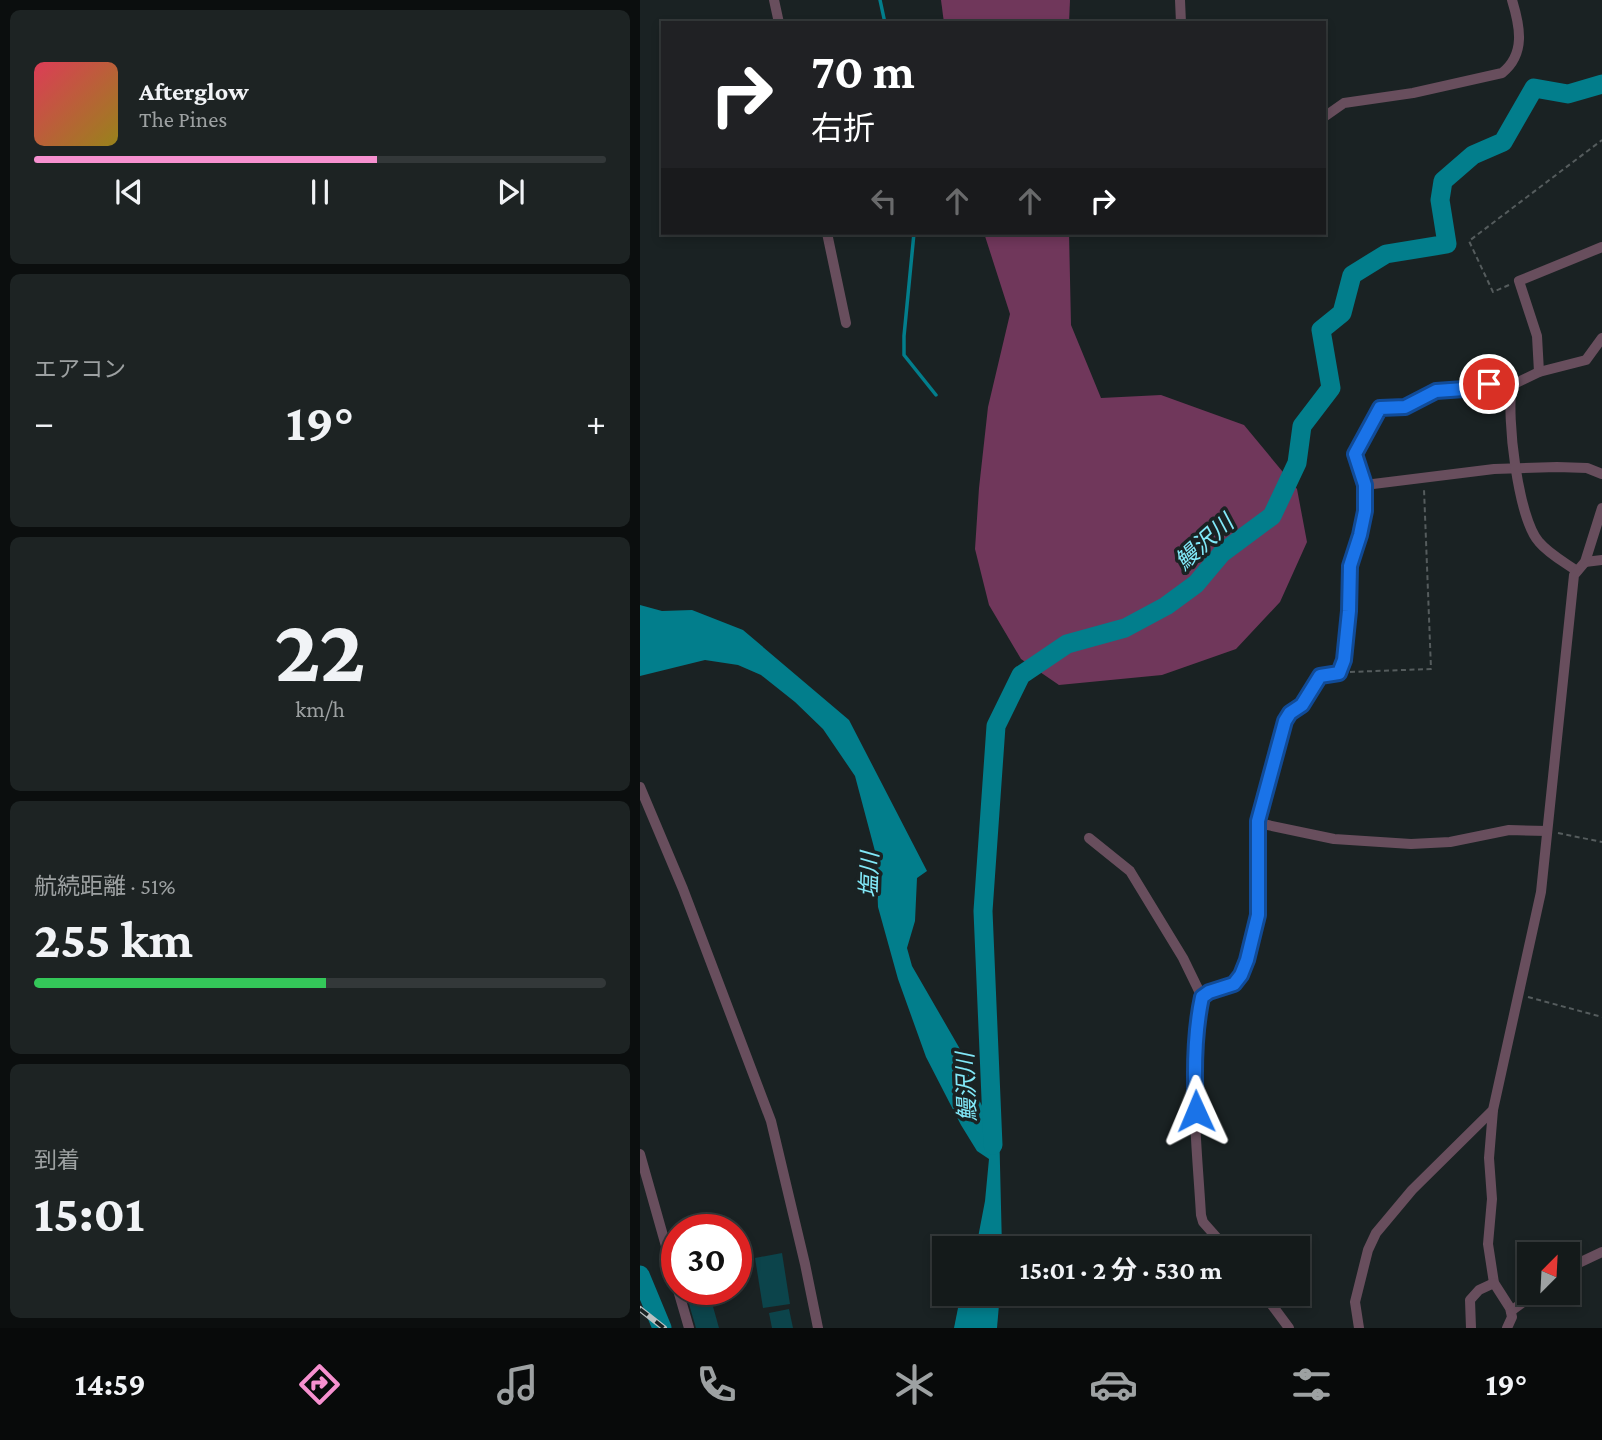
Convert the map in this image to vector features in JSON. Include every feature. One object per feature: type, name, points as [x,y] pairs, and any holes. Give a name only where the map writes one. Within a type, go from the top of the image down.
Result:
[{"type":"street","points":[[774,0],[779,21]]},
{"type":"street","points":[[1180,0],[1181,21]]},
{"type":"street","points":[[1326,116],[1344,103],[1413,93],[1502,73],[1510,67],[1520,43],[1512,0]]},
{"type":"street","points":[[827,235],[846,323]]},
{"type":"street","points":[[1539,372],[1537,336],[1519,281],[1601,247]]},
{"type":"street","points":[[1202,997],[1234,984],[1247,960],[1258,915],[1258,823],[1285,721],[1290,713],[1302,705],[1320,676],[1339,673],[1344,660],[1350,566],[1363,523],[1365,485],[1355,454],[1380,408],[1405,407],[1436,391],[1489,384],[1512,385],[1539,372],[1586,360],[1601,338]]},
{"type":"street","points":[[1512,385],[1509,400],[1510,420],[1524,513],[1538,542],[1553,555],[1581,566],[1601,560]]},
{"type":"street","points":[[1365,485],[1517,468],[1587,468],[1601,474]]},
{"type":"street","points":[[1507,1328],[1512,1317],[1511,1311],[1495,1283],[1487,1234],[1492,1199],[1489,1158],[1493,1110],[1541,892],[1574,575],[1581,566],[1601,508]]},
{"type":"street","points":[[640,787],[683,889],[771,1121],[818,1328]]},
{"type":"street","points":[[1258,823],[1334,839],[1411,844],[1450,842],[1509,830],[1547,831]]},
{"type":"street","points":[[1089,838],[1130,871],[1183,958],[1202,997],[1198,1013],[1195,1085],[1201,1215],[1203,1222],[1215,1236]]},
{"type":"street","points":[[1359,1328],[1355,1302],[1368,1250],[1376,1233],[1412,1190],[1493,1110]]},
{"type":"street","points":[[640,1154],[661,1229]]},
{"type":"street","points":[[1580,1262],[1601,1252]]},
{"type":"street","points":[[1471,1328],[1470,1300],[1479,1290],[1495,1283]]},
{"type":"street","points":[[682,1305],[689,1328]]},
{"type":"street","points":[[1273,1306],[1289,1328]]},
{"type":"street","points":[[1511,1311],[1518,1306]]},
{"type":"path","points":[[1519,281],[1493,292],[1469,241],[1601,140]]},
{"type":"path","points":[[1339,673],[1431,669],[1424,478]]},
{"type":"path","points":[[1547,831],[1601,842]]},
{"type":"path","points":[[1517,994],[1601,1017]]},
{"type":"shaded area","points":[[941,0],[1070,0],[1069,21],[944,21]]},
{"type":"shaded area","points":[[985,235],[1069,235],[1071,325],[1101,398],[1161,395],[1244,425],[1297,489],[1307,542],[1280,602],[1236,649],[1162,675],[1059,685],[1021,659],[989,605],[975,549],[988,407],[1010,314]]},
{"type":"water","points":[[640,605],[662,611],[692,610],[743,630],[849,720],[927,871],[917,878],[915,921],[907,948],[912,966],[964,1056],[971,1083],[985,1112],[999,1124],[1002,1236],[978,1236],[989,1159],[977,1151],[926,1057],[898,979],[878,907],[876,855],[855,776],[823,729],[761,675],[738,665],[705,660],[640,676]]},
{"type":"water","points":[[958,1306],[999,1306],[997,1328],[954,1328]]},
{"type":"building","points":[[782,1253],[790,1304],[763,1308],[755,1258]]},
{"type":"building","points":[[689,1305],[713,1305],[719,1328],[696,1328]]},
{"type":"building","points":[[789,1309],[793,1328],[772,1328],[769,1313]]},
{"type":"waterway","points":[[880,0],[885,21]]},
{"type":"waterway","name":"鰻沢川","points":[[993,1145],[983,911],[996,726],[1021,675],[1067,644],[1125,628],[1166,606],[1196,584],[1222,553],[1272,516],[1297,463],[1302,426],[1331,388],[1321,330],[1342,313],[1352,275],[1386,254],[1447,244],[1440,200],[1443,181],[1473,155],[1503,142],[1534,88],[1568,94],[1602,84]]},
{"type":"waterway","points":[[914,235],[904,355],[936,395]]},
{"type":"waterway","points":[[640,1275],[662,1328]]},
{"type":"railway","points":[[640,1309],[664,1328]]},
{"type":"route","points":[[1196,1111],[1198,1013],[1202,997],[1234,984],[1247,960],[1258,915],[1258,821],[1285,721],[1290,713],[1302,705],[1320,676],[1339,673],[1344,660],[1350,566],[1365,511],[1365,485],[1355,454],[1380,408],[1405,407],[1436,391],[1489,384]]},
{"type":"water label","name":"塩川","points":[[869,875]]}]
